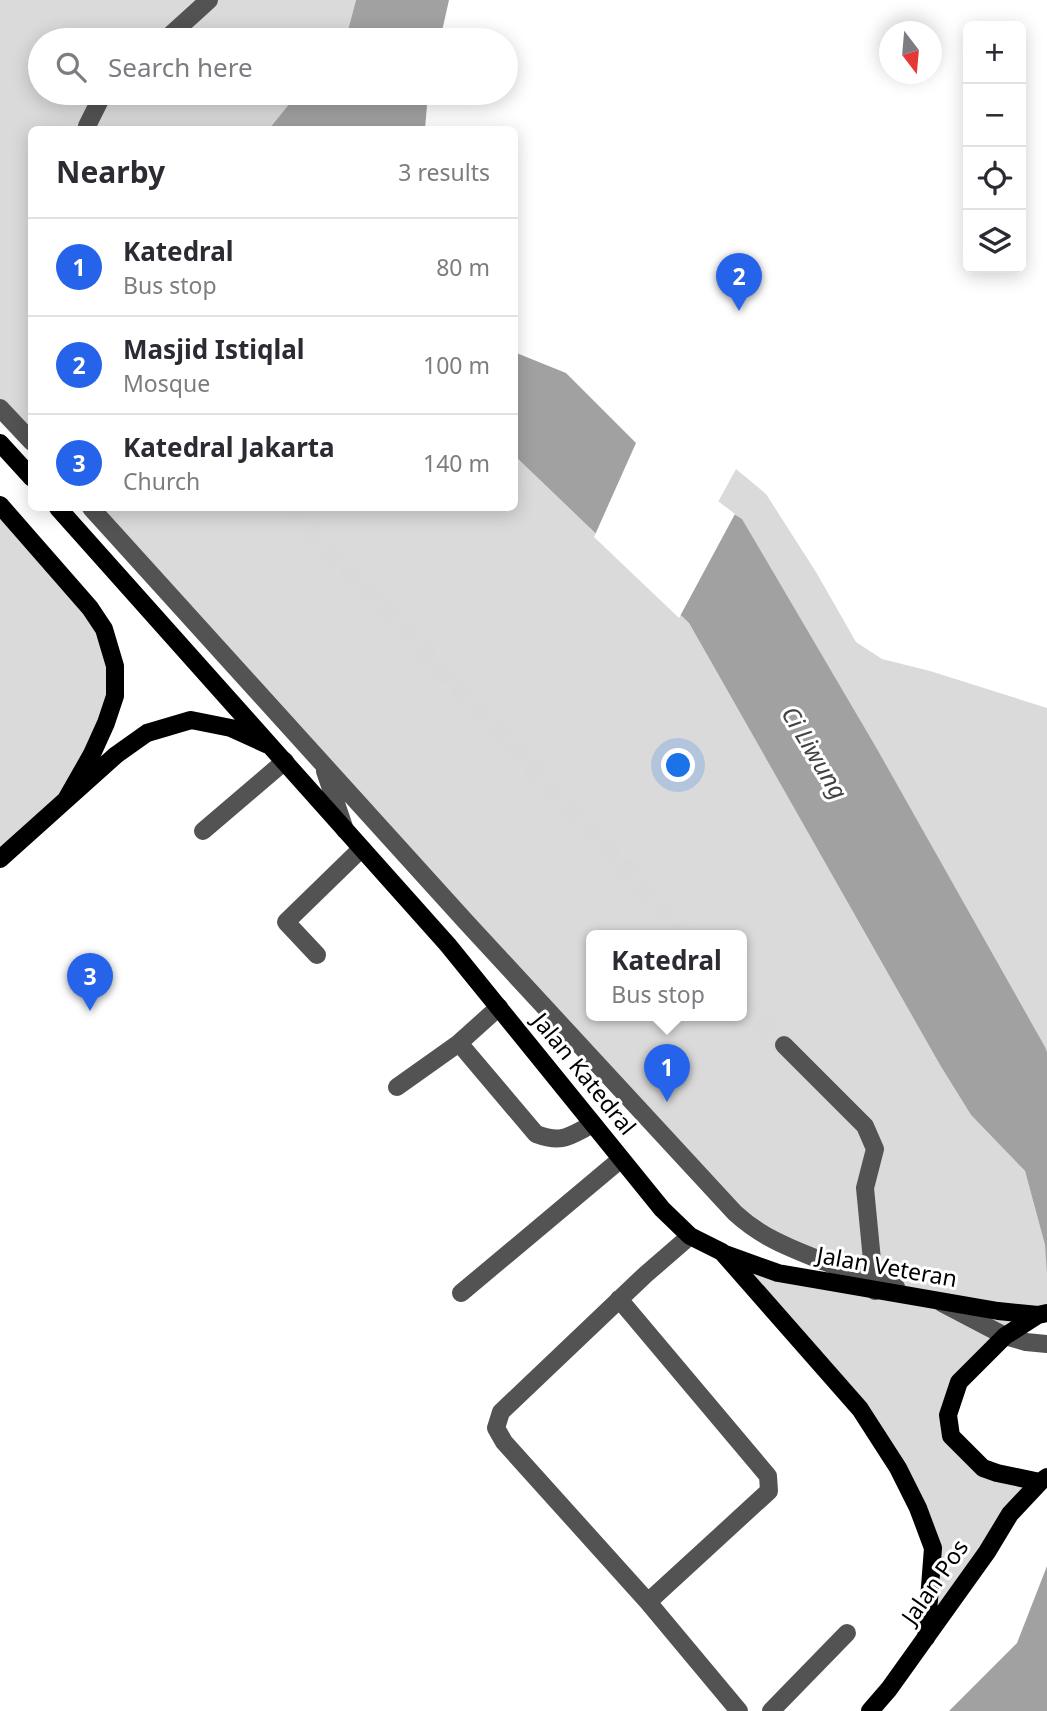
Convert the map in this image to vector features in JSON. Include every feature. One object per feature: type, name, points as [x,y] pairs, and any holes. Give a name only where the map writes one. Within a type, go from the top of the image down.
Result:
[{"type":"main road","points":[[0,443],[28,474]]},
{"type":"main road","points":[[0,505],[90,608],[104,629],[115,666],[116,696],[92,754],[67,798]]},
{"type":"main road","points":[[61,511],[273,747]]},
{"type":"main road","name":"Jalan Katedral","points":[[0,859],[116,755],[147,733],[191,720],[231,728],[273,747],[448,945],[662,1209],[690,1236],[722,1252],[860,1409],[898,1468],[918,1508],[933,1548],[926,1638]]},
{"type":"main road","name":"Jalan Veteran","points":[[722,1252],[778,1273],[875,1286],[998,1311],[1044,1314]]},
{"type":"main road","points":[[1044,1314],[1005,1336],[959,1382],[948,1415],[951,1436],[983,1468],[997,1473],[1044,1478]]},
{"type":"main road","name":"Jalan Pos","points":[[870,1711],[926,1638],[1010,1514],[1044,1478]]},
{"type":"lane","points":[[178,28],[209,0]]},
{"type":"lane","points":[[87,126],[98,105]]},
{"type":"lane","points":[[0,408],[28,438]]},
{"type":"lane","points":[[94,511],[436,889],[735,1213],[776,1242],[875,1286],[865,1188],[875,1149],[864,1126],[784,1045]]},
{"type":"lane","points":[[273,747],[321,761]]},
{"type":"lane","points":[[204,831],[285,761]]},
{"type":"lane","points":[[321,761],[345,830]]},
{"type":"lane","points":[[317,955],[286,922],[361,849]]},
{"type":"lane","points":[[397,1087],[459,1043],[499,1007]]},
{"type":"lane","points":[[459,1043],[536,1134],[551,1140],[563,1139],[593,1124]]},
{"type":"lane","points":[[461,1293],[621,1159]]},
{"type":"lane","points":[[690,1236],[619,1299],[501,1412],[496,1428],[504,1442],[648,1602],[739,1711]]},
{"type":"lane","points":[[619,1299],[768,1476],[769,1486],[769,1491],[648,1602]]},
{"type":"lane","points":[[938,1300],[1005,1336],[1047,1344]]},
{"type":"lane","points":[[771,1711],[847,1633]]},
{"type":"shaded area","points":[[0,0],[356,0],[349,28],[28,28],[28,105],[288,105],[271,126],[28,126],[28,438],[0,407]]},
{"type":"shaded area","points":[[518,459],[689,623],[940,1065],[971,1115],[1025,1171],[1045,1245],[1047,1313],[959,1382],[948,1415],[968,1454],[1040,1482],[926,1638],[933,1554],[898,1468],[722,1252],[875,1291],[746,1223],[95,511],[518,511]]},
{"type":"shaded area","points":[[736,469],[766,494],[816,572],[856,642],[882,659],[930,671],[1047,708],[1047,1052],[717,504]]},
{"type":"shaded area","points":[[0,505],[109,646],[114,701],[67,798],[0,859]]},
{"type":"water","points":[[356,0],[449,0],[443,28],[349,28]]},
{"type":"water","points":[[288,105],[427,105],[425,126],[271,126]]},
{"type":"water","name":"Ci Liwung","points":[[518,354],[566,373],[635,442],[717,504],[742,519],[877,749],[1047,1052],[1047,1273],[1045,1245],[1025,1171],[971,1115],[940,1065],[689,623],[518,459]]},
{"type":"water","points":[[1047,1566],[1047,1711],[949,1711],[1017,1643]]},
{"type":"pier","points":[[634,437],[735,514],[679,618],[594,537],[636,443]]},
{"type":"tunnel","points":[[293,511],[681,930]]},
{"type":"tunnel","points":[[747,1004],[784,1045]]},
{"type":"place","name":"Masjid Istiqlal","points":[[739,311]]},
{"type":"place","name":"Katedral Jakarta","points":[[90,1011]]},
{"type":"place","name":"Katedral","points":[[667,1102]]}]
